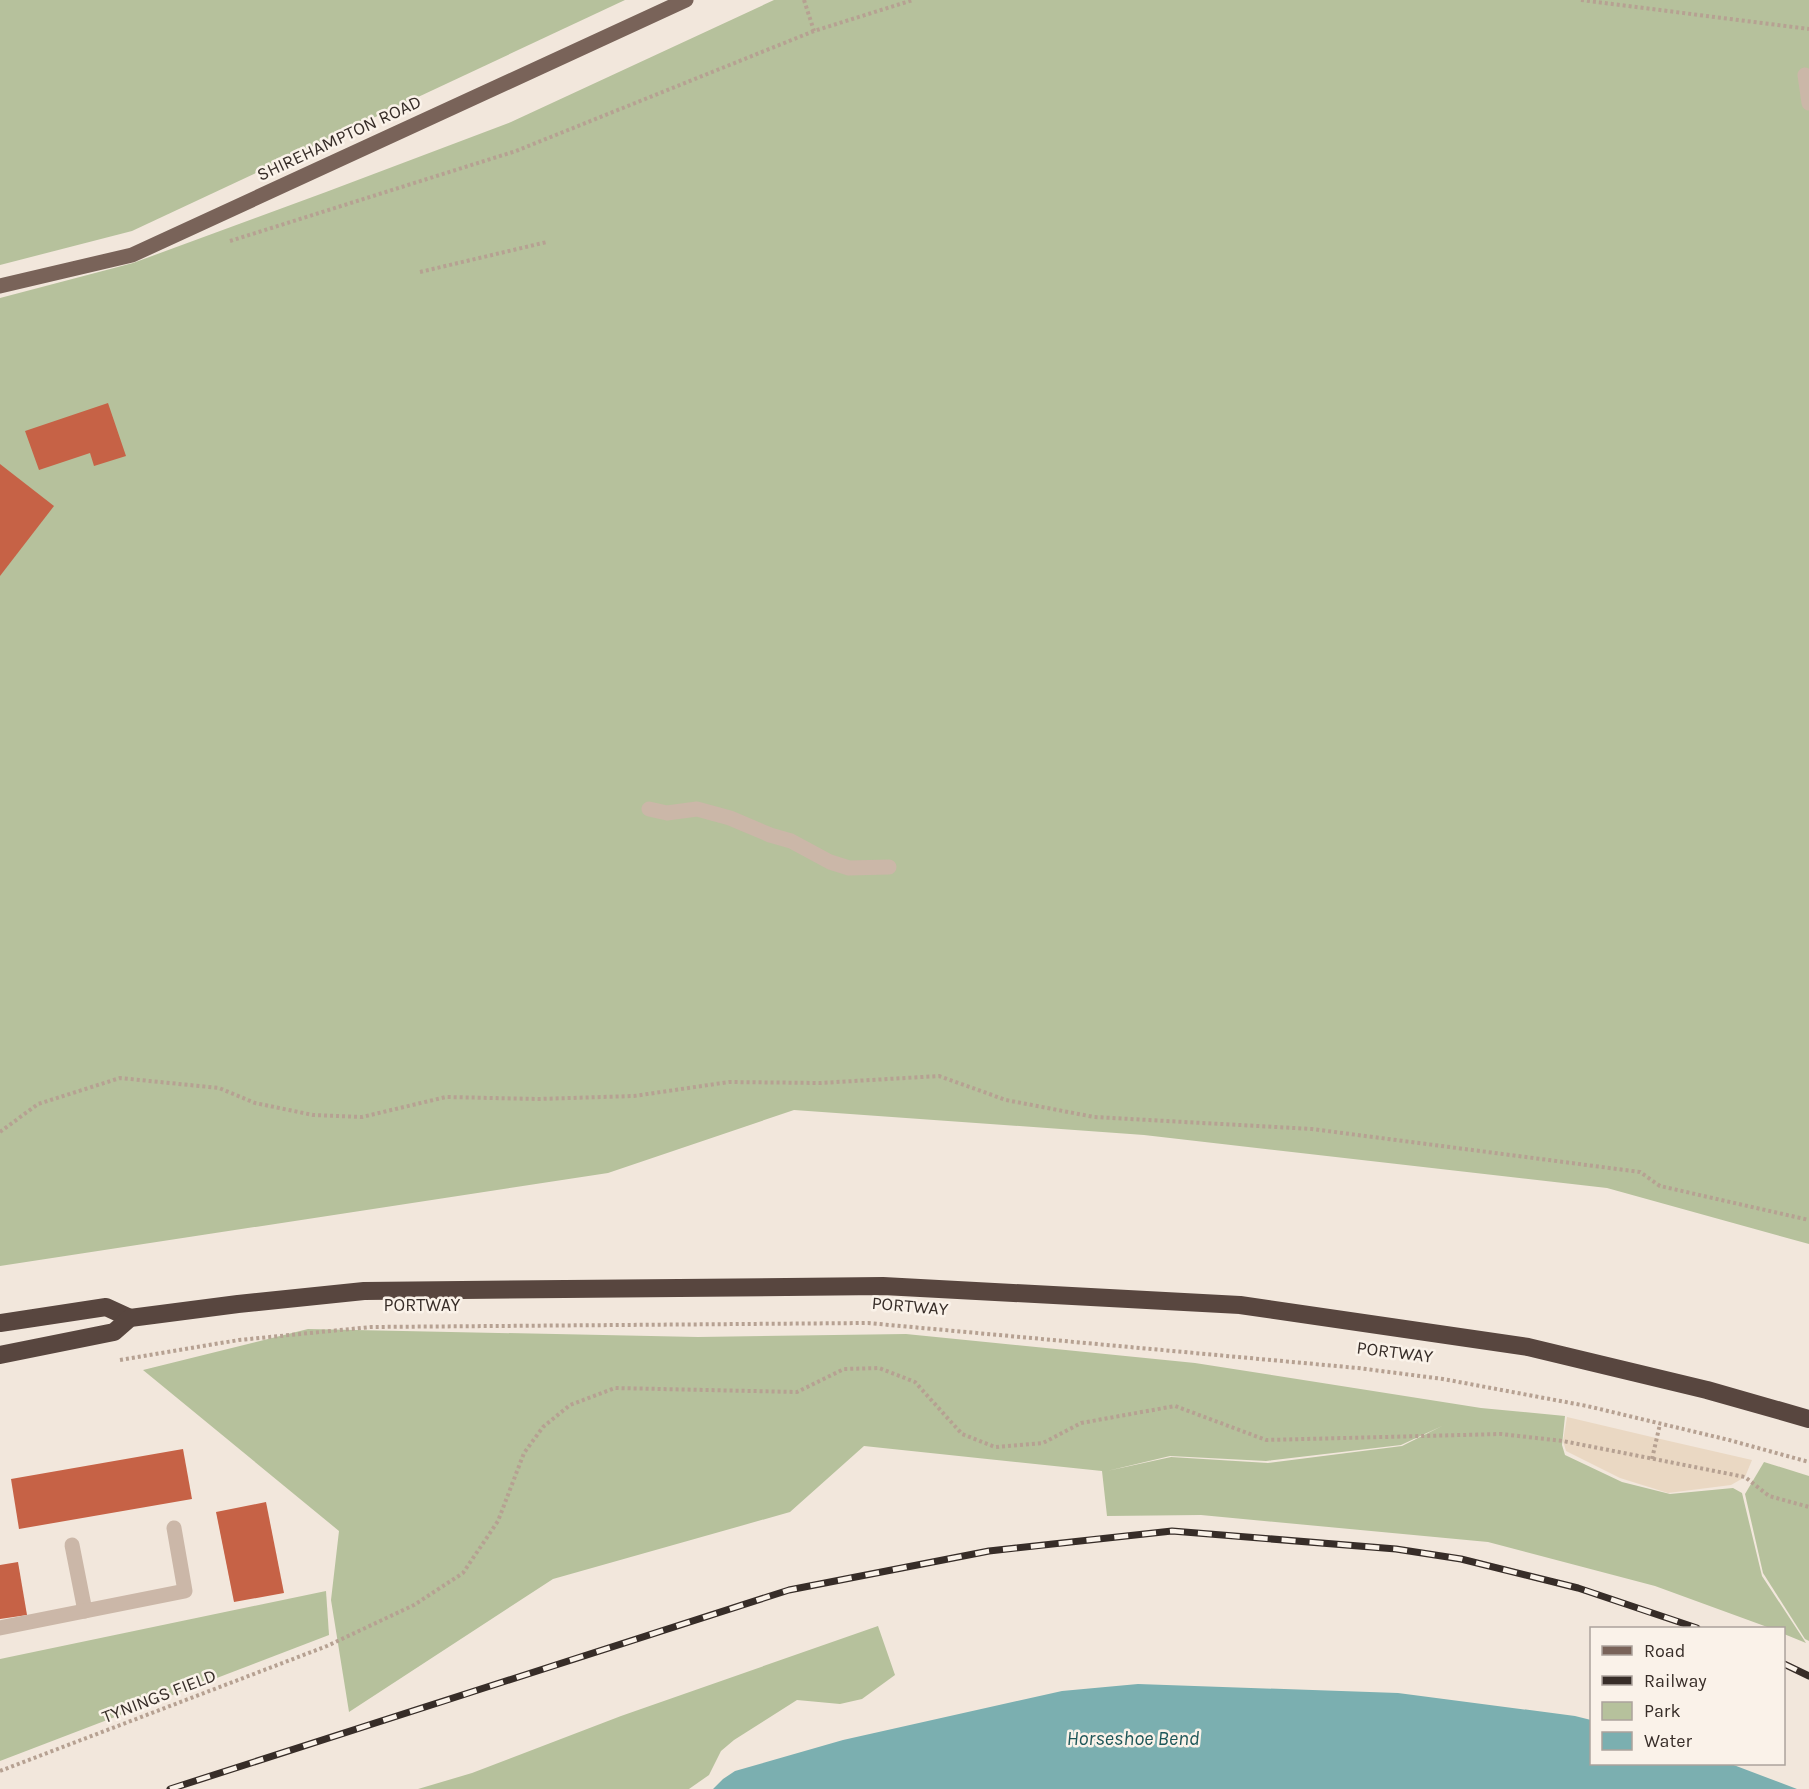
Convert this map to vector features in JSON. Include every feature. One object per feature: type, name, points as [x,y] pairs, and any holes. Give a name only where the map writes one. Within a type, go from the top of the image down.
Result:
[{"type":"highway","name":"PORTWAY","points":[[0,1323],[106,1307],[130,1318],[364,1291],[883,1286],[1228,1304],[1528,1347],[1707,1390],[1809,1419]]},
{"type":"highway","name":"PORTWAY","points":[[0,1354],[114,1332],[130,1318]]},
{"type":"main road","name":"SHIREHAMPTON ROAD","points":[[0,286],[132,255],[686,0]]},
{"type":"street","points":[[1804,75],[1809,103]]},
{"type":"street","points":[[649,809],[667,813],[697,809],[730,818],[791,841],[830,862],[849,868],[890,867]]},
{"type":"street","points":[[0,1628],[185,1591],[174,1528]]},
{"type":"street","points":[[72,1545],[85,1611]]},
{"type":"path","points":[[804,0],[814,31]]},
{"type":"path","points":[[220,244],[516,151],[814,31],[913,0]]},
{"type":"path","points":[[1581,0],[1809,28]]},
{"type":"path","points":[[420,272],[547,242]]},
{"type":"path","points":[[0,1132],[38,1104],[120,1078],[219,1089],[255,1103],[313,1115],[362,1117],[446,1097],[538,1099],[634,1096],[729,1083],[820,1083],[939,1076],[1006,1100],[1094,1117],[1312,1129],[1640,1172],[1660,1186],[1809,1220]]},
{"type":"path","name":"PORTWAY","points":[[114,1361],[239,1340],[371,1327],[868,1323],[1358,1368],[1476,1385],[1587,1406],[1809,1462]]},
{"type":"path","name":"TYNINGS FIELD","points":[[0,1772],[327,1646],[414,1605],[463,1573],[498,1521],[524,1453],[543,1427],[570,1405],[615,1388],[797,1392],[844,1369],[879,1368],[915,1382],[962,1434],[995,1447],[1043,1443],[1081,1423],[1175,1406],[1266,1440],[1501,1434],[1563,1441],[1745,1477],[1769,1496],[1809,1507]]},
{"type":"path","points":[[1652,1459],[1660,1424]]},
{"type":"green space","points":[[0,0],[625,0],[132,231],[0,265]]},
{"type":"green space","points":[[774,0],[1809,0],[1809,1244],[1607,1188],[1144,1135],[794,1110],[608,1173],[0,1266],[0,298],[133,263],[511,122]]},
{"type":"green space","points":[[308,1329],[698,1337],[906,1334],[1195,1363],[1481,1408],[1565,1416],[1562,1445],[1565,1455],[1622,1482],[1670,1494],[1733,1488],[1742,1493],[1762,1576],[1806,1643],[1785,1634],[1785,1627],[1767,1627],[1655,1586],[1488,1542],[1201,1515],[1107,1516],[1102,1471],[864,1446],[790,1512],[553,1579],[349,1712],[331,1600],[339,1531],[143,1370]],"holes":[[[1442,1426],[1402,1446],[1268,1463],[1171,1457],[1107,1471],[1170,1456],[1266,1461],[1401,1445]]]},
{"type":"green space","points":[[1764,1462],[1809,1476],[1809,1641],[1805,1639],[1763,1573],[1745,1494]]},
{"type":"green space","points":[[326,1591],[329,1635],[0,1761],[0,1659]]},
{"type":"green space","points":[[878,1626],[895,1675],[862,1699],[840,1704],[797,1700],[734,1740],[721,1751],[709,1775],[689,1789],[418,1789],[472,1773],[621,1716]]},
{"type":"shaded area","points":[[1567,1417],[1752,1460],[1745,1477],[1731,1485],[1668,1493],[1620,1478],[1566,1451],[1563,1441]]},
{"type":"water","name":"Horseshoe Bend","points":[[1138,1684],[1398,1693],[1575,1716],[1590,1720],[1590,1765],[1734,1765],[1797,1789],[713,1789],[735,1771],[843,1740],[1062,1691]]},
{"type":"building","points":[[108,403],[126,456],[94,466],[90,453],[39,470],[25,431]]},
{"type":"building","points":[[0,464],[54,506],[0,576]]},
{"type":"building","points":[[183,1449],[192,1499],[19,1529],[11,1479]]},
{"type":"building","points":[[266,1502],[284,1593],[234,1602],[216,1512]]},
{"type":"building","points":[[18,1562],[27,1615],[0,1619],[0,1565]]},
{"type":"railway","points":[[170,1789],[789,1590],[989,1551],[1172,1531],[1396,1549],[1461,1559],[1578,1588],[1694,1627]]},
{"type":"railway","points":[[1785,1664],[1809,1676]]}]
